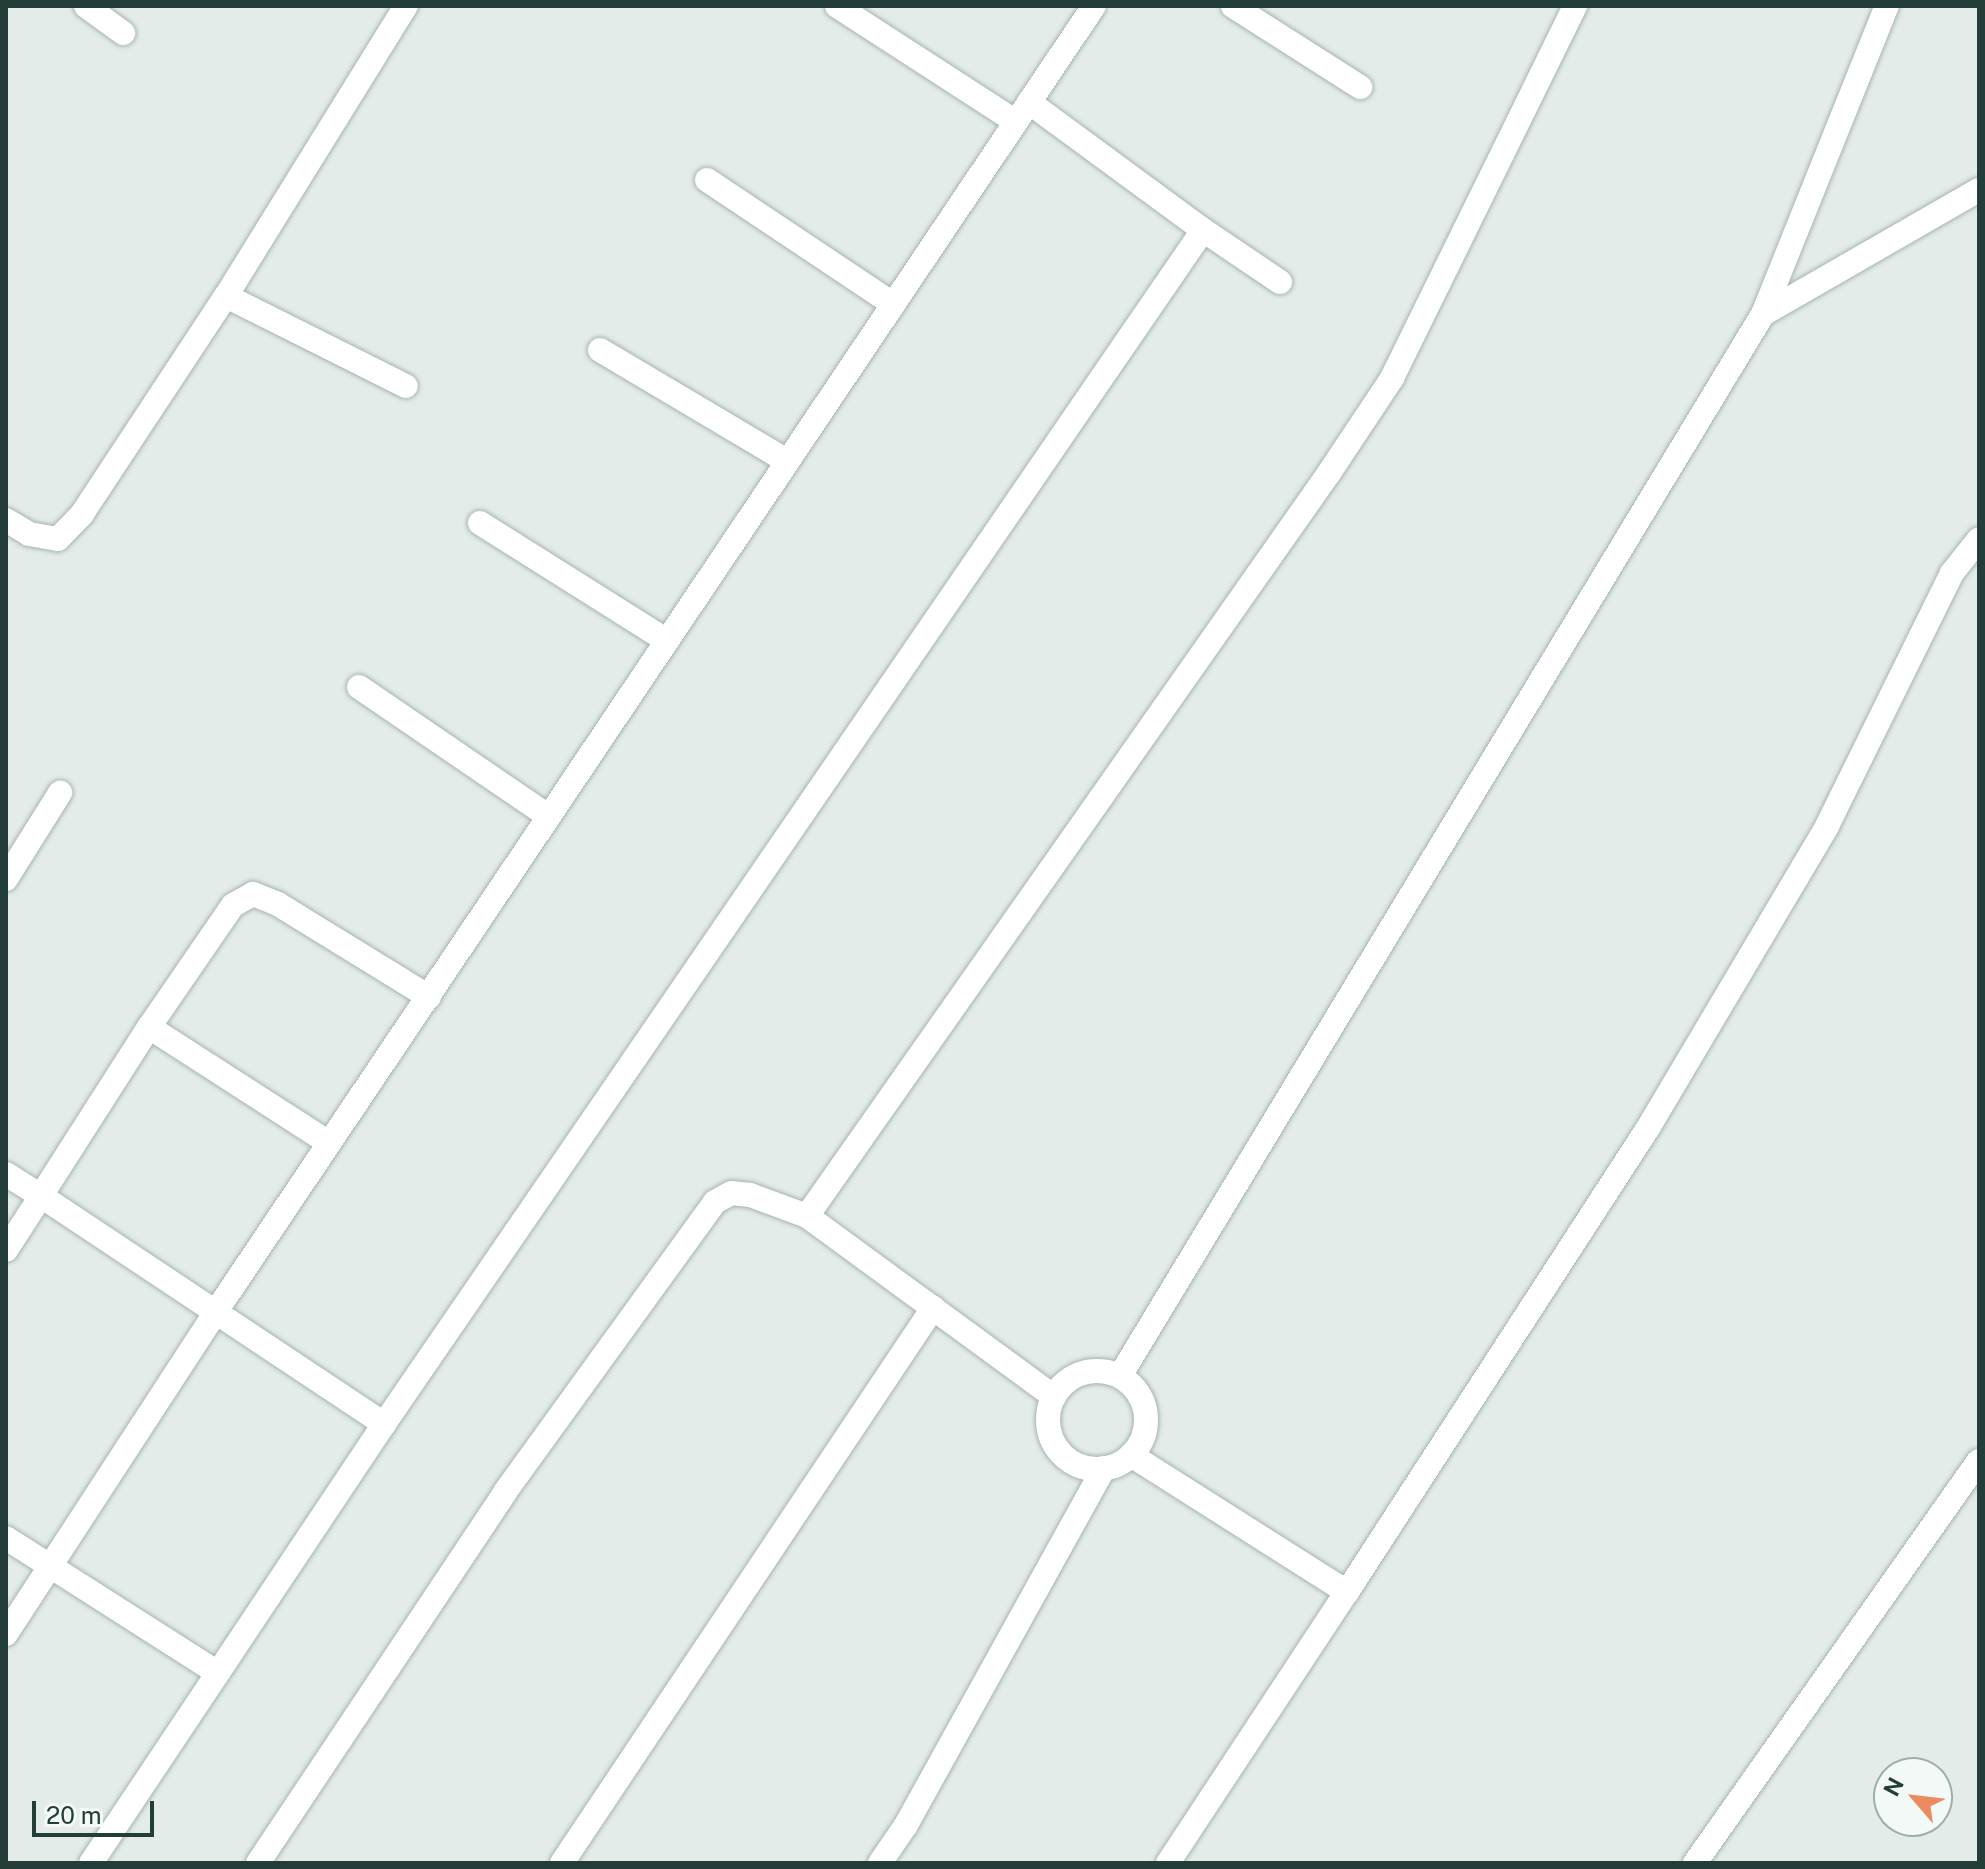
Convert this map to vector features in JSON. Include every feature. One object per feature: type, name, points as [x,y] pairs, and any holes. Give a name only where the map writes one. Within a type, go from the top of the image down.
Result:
[{"type":"street","points":[[86,6],[123,33]]},
{"type":"street","points":[[6,520],[29,534],[58,539],[82,514],[226,296],[406,6]]},
{"type":"street","points":[[837,6],[1022,112],[1280,282]]},
{"type":"street","points":[[6,1634],[217,1310],[1094,6]]},
{"type":"street","points":[[1233,6],[1360,87]]},
{"type":"street","points":[[807,1216],[1329,473],[1392,378],[1575,6]]},
{"type":"street","points":[[1120,1376],[1763,314],[1887,6]]},
{"type":"street","points":[[707,180],[893,304]]},
{"type":"street","points":[[1763,314],[1979,190]]},
{"type":"street","points":[[91,1863],[384,1424],[1203,230]]},
{"type":"street","points":[[226,296],[406,386]]},
{"type":"street","points":[[600,350],[787,461]]},
{"type":"street","points":[[480,523],[666,640]]},
{"type":"street","points":[[1168,1863],[1657,1114],[1827,826],[1952,573],[1979,539]]},
{"type":"street","points":[[359,687],[548,816]]},
{"type":"street","points":[[6,879],[60,793]]},
{"type":"street","points":[[6,1250],[149,1027],[233,905],[253,894],[278,904],[429,997]]},
{"type":"street","points":[[149,1027],[329,1143]]},
{"type":"street","points":[[6,1174],[217,1310],[384,1424]]},
{"type":"street","points":[[258,1863],[505,1492],[715,1202],[731,1193],[750,1195],[807,1216],[1054,1397]]},
{"type":"street","points":[[562,1863],[933,1308]]},
{"type":"street","points":[[1090,1371],[1120,1376],[1141,1398],[1146,1412],[1141,1442],[1131,1455],[1104,1468],[1074,1464],[1053,1442],[1048,1427],[1054,1397],[1063,1384],[1090,1371]]},
{"type":"street","points":[[1131,1455],[1347,1592]]},
{"type":"street","points":[[1695,1863],[1979,1461]]},
{"type":"street","points":[[880,1863],[906,1825],[1104,1468]]},
{"type":"street","points":[[6,1538],[218,1673]]}]
